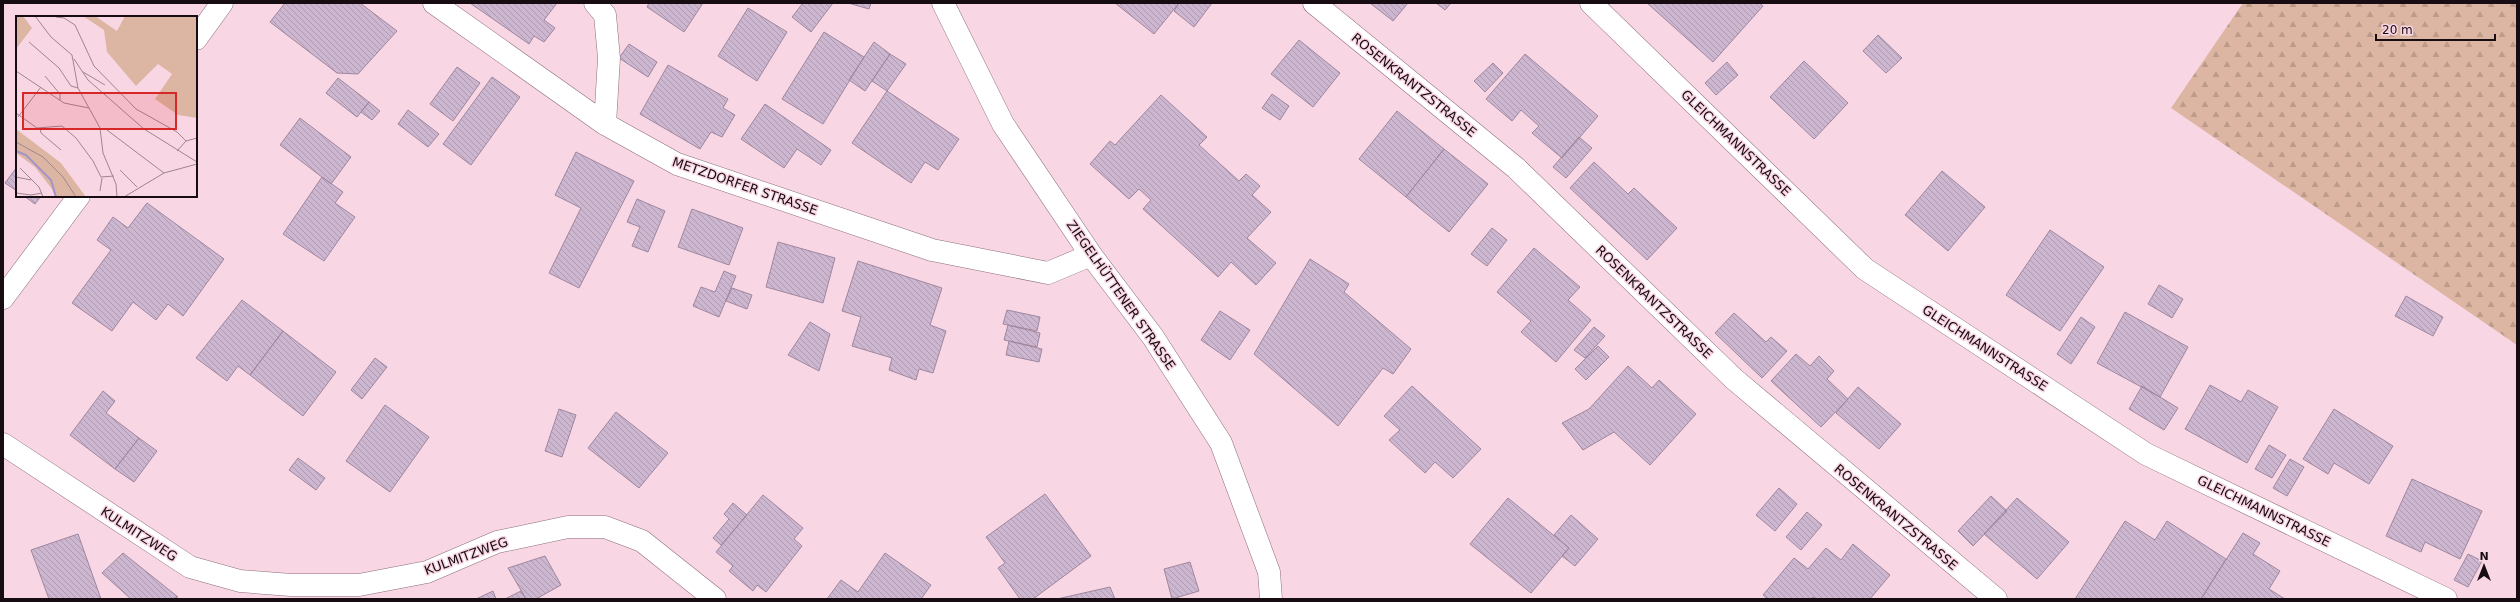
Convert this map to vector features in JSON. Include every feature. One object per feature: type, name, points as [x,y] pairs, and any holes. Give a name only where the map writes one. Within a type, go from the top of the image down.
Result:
[{"type":"street","points":[[197,38],[222,3]]},
{"type":"street","name":"METZDORFER STRASSE","points":[[434,3],[605,124],[677,164],[932,250],[1048,273],[1091,255]]},
{"type":"street","points":[[595,3],[605,15],[609,58],[605,124]]},
{"type":"street","name":"ZIEGELHÜTTENER STRASSE","points":[[944,3],[1003,124],[1091,255],[1153,337],[1221,443],[1268,572],[1271,599]]},
{"type":"street","name":"ROSENKRANTZSTRASSE","points":[[1314,3],[1516,168],[1734,379],[1996,599]]},
{"type":"street","name":"GLEICHMANNSTRASSE","points":[[1591,3],[1865,269],[2146,454],[2446,599]]},
{"type":"street","points":[[3,298],[78,197]]},
{"type":"street","name":"KULMITZWEG","points":[[3,444],[190,567],[240,581],[290,592],[359,585],[428,572],[498,542],[568,527],[605,527],[642,541],[715,599]]},
{"type":"green space","points":[[2243,3],[2517,3],[2517,345],[2171,108]]},
{"type":"building","points":[[285,3],[360,3],[397,31],[358,74],[337,73],[270,22]]},
{"type":"building","points":[[470,3],[557,3],[544,20],[555,28],[544,42],[534,36],[529,44]]},
{"type":"building","points":[[649,3],[703,3],[684,32],[647,7]]},
{"type":"building","points":[[803,3],[833,3],[811,32],[792,17]]},
{"type":"building","points":[[848,3],[871,3],[869,9]]},
{"type":"building","points":[[1115,3],[1179,3],[1154,34]]},
{"type":"building","points":[[1179,3],[1212,3],[1194,27],[1174,11]]},
{"type":"building","points":[[1370,3],[1408,3],[1393,21]]},
{"type":"building","points":[[1436,3],[1451,3],[1445,10]]},
{"type":"building","points":[[1647,3],[1759,3],[1763,6],[1713,62]]},
{"type":"building","points":[[748,8],[787,32],[757,81],[718,56]]},
{"type":"building","points":[[824,32],[864,57],[823,124],[782,99]]},
{"type":"building","points":[[1878,35],[1902,58],[1886,73],[1863,51]]},
{"type":"building","points":[[1299,40],[1340,73],[1313,107],[1271,74]]},
{"type":"building","points":[[874,42],[890,54],[865,91],[849,80]]},
{"type":"building","points":[[629,44],[657,62],[648,77],[619,58]]},
{"type":"building","points":[[890,54],[906,64],[887,91],[872,81]]},
{"type":"building","points":[[1525,54],[1598,116],[1562,158],[1532,133],[1539,126],[1521,110],[1512,121],[1486,99]]},
{"type":"building","points":[[1804,61],[1848,103],[1814,139],[1770,97]]},
{"type":"building","points":[[1727,62],[1738,75],[1716,95],[1705,83]]},
{"type":"building","points":[[1493,63],[1503,73],[1485,92],[1474,81]]},
{"type":"building","points":[[668,65],[728,99],[723,108],[735,115],[722,137],[711,132],[700,149],[640,114]]},
{"type":"building","points":[[457,67],[480,83],[453,121],[430,104]]},
{"type":"building","points":[[492,77],[520,97],[471,165],[443,144]]},
{"type":"building","points":[[338,78],[369,102],[357,117],[326,93]]},
{"type":"building","points":[[887,91],[959,139],[938,170],[925,162],[911,183],[852,143]]},
{"type":"building","points":[[1272,94],[1289,106],[1280,120],[1262,108]]},
{"type":"building","points":[[1161,95],[1207,137],[1199,145],[1239,181],[1246,174],[1260,186],[1252,195],[1271,212],[1247,238],[1276,263],[1256,285],[1231,262],[1218,277],[1143,209],[1151,200],[1139,189],[1129,199],[1090,164],[1110,141],[1115,145]]},
{"type":"building","points":[[369,102],[380,111],[372,120],[361,112]]},
{"type":"building","points":[[765,104],[831,150],[821,165],[797,149],[784,168],[741,139]]},
{"type":"building","points":[[408,110],[439,134],[428,147],[398,124]]},
{"type":"building","points":[[1397,111],[1444,149],[1406,197],[1359,159]]},
{"type":"building","points":[[300,118],[351,157],[331,184],[280,145]]},
{"type":"building","points":[[1579,137],[1592,148],[1566,178],[1553,167]]},
{"type":"building","points":[[1444,149],[1488,184],[1449,232],[1406,197]]},
{"type":"building","points":[[576,152],[634,181],[579,288],[549,273],[581,208],[555,195]]},
{"type":"building","points":[[1594,162],[1628,194],[1634,188],[1677,228],[1647,260],[1570,188]]},
{"type":"building","points":[[16,168],[16,190],[5,183]]},
{"type":"building","points":[[1942,171],[1985,207],[1948,251],[1905,215]]},
{"type":"building","points":[[322,177],[343,192],[335,203],[355,217],[324,261],[283,234]]},
{"type":"building","points":[[25,197],[40,197],[35,204]]},
{"type":"building","points":[[637,199],[665,211],[648,252],[632,246],[640,227],[627,222]]},
{"type":"building","points":[[147,203],[224,259],[183,316],[168,304],[156,320],[133,302],[112,331],[72,303],[111,250],[97,240],[113,217],[128,228]]},
{"type":"building","points":[[692,209],[743,228],[729,265],[678,247]]},
{"type":"building","points":[[1492,228],[1507,240],[1487,266],[1471,254]]},
{"type":"building","points":[[2050,230],[2104,267],[2060,331],[2006,295]]},
{"type":"building","points":[[778,242],[835,258],[823,303],[766,287]]},
{"type":"building","points":[[1534,248],[1580,287],[1568,300],[1591,320],[1556,362],[1521,332],[1531,321],[1497,292]]},
{"type":"building","points":[[1310,259],[1349,284],[1344,292],[1411,349],[1393,374],[1383,368],[1338,426],[1254,354]]},
{"type":"building","points":[[858,261],[942,288],[930,325],[946,331],[933,373],[919,369],[916,380],[889,370],[892,358],[852,346],[861,317],[842,311]]},
{"type":"building","points":[[724,271],[736,276],[719,317],[693,306],[701,287],[715,292]]},
{"type":"building","points":[[2159,285],[2183,299],[2172,318],[2148,304]]},
{"type":"building","points":[[732,288],[752,295],[747,309],[726,301]]},
{"type":"building","points":[[2406,296],[2443,317],[2433,336],[2395,316]]},
{"type":"building","points":[[242,300],[283,331],[250,375],[238,366],[227,381],[196,358]]},
{"type":"building","points":[[1007,310],[1040,317],[1037,331],[1003,324]]},
{"type":"building","points":[[1220,311],[1250,330],[1230,360],[1201,340]]},
{"type":"building","points":[[2125,312],[2188,347],[2160,397],[2097,363]]},
{"type":"building","points":[[1734,313],[1766,342],[1771,337],[1787,351],[1762,378],[1715,333]]},
{"type":"building","points":[[2081,317],[2095,327],[2071,364],[2057,354]]},
{"type":"building","points":[[810,322],[830,334],[819,371],[788,355]]},
{"type":"building","points":[[1008,325],[1040,333],[1037,347],[1004,340]]},
{"type":"building","points":[[1594,327],[1605,336],[1585,358],[1574,350]]},
{"type":"building","points":[[283,331],[336,372],[303,416],[250,375]]},
{"type":"building","points":[[1009,341],[1042,349],[1039,362],[1006,355]]},
{"type":"building","points":[[1598,346],[1609,357],[1586,380],[1575,369]]},
{"type":"building","points":[[1796,354],[1810,366],[1819,356],[1834,371],[1827,379],[1848,399],[1821,427],[1771,381]]},
{"type":"building","points":[[375,358],[387,367],[362,399],[351,390]]},
{"type":"building","points":[[1628,366],[1652,388],[1659,380],[1696,414],[1650,465],[1614,432],[1583,450],[1562,423],[1589,409]]},
{"type":"building","points":[[2210,385],[2241,402],[2248,390],[2278,407],[2247,463],[2185,429]]},
{"type":"building","points":[[1412,386],[1481,449],[1453,478],[1435,462],[1425,473],[1389,440],[1400,430],[1384,416]]},
{"type":"building","points":[[2142,386],[2178,408],[2164,430],[2129,409]]},
{"type":"building","points":[[1858,387],[1901,424],[1879,449],[1836,413]]},
{"type":"building","points":[[103,391],[115,401],[106,413],[139,438],[115,469],[70,435]]},
{"type":"building","points":[[385,405],[429,437],[390,492],[346,461]]},
{"type":"building","points":[[559,409],[576,415],[562,457],[545,451]]},
{"type":"building","points":[[2334,409],[2393,446],[2369,484],[2334,463],[2328,474],[2303,459]]},
{"type":"building","points":[[616,412],[668,453],[639,488],[588,448]]},
{"type":"building","points":[[139,438],[157,451],[134,482],[115,469]]},
{"type":"building","points":[[2269,445],[2286,455],[2272,478],[2255,469]]},
{"type":"building","points":[[298,458],[325,478],[316,490],[289,470]]},
{"type":"building","points":[[2290,459],[2304,467],[2287,496],[2273,488]]},
{"type":"building","points":[[2412,479],[2482,511],[2460,559],[2425,542],[2421,552],[2386,536]]},
{"type":"building","points":[[1779,488],[1797,504],[1775,531],[1756,515]]},
{"type":"building","points":[[1045,494],[1091,556],[1033,599],[1020,599],[998,568],[1005,563],[986,537]]},
{"type":"building","points":[[763,495],[803,528],[794,539],[802,546],[766,592],[757,585],[753,591],[729,571],[733,566],[716,552]]},
{"type":"building","points":[[1991,496],[2007,511],[1973,546],[1958,531]]},
{"type":"building","points":[[1508,498],[1569,548],[1531,593],[1470,544]]},
{"type":"building","points":[[2017,498],[2069,542],[2037,579],[1984,534]]},
{"type":"building","points":[[733,503],[747,515],[721,545],[713,538],[729,519],[724,514]]},
{"type":"building","points":[[1807,512],[1822,525],[1801,550],[1786,537]]},
{"type":"building","points":[[1571,515],[1598,539],[1575,566],[1562,556],[1569,548],[1554,535]]},
{"type":"building","points":[[2125,521],[2155,540],[2167,521],[2226,559],[2201,599],[2075,599]]},
{"type":"building","points":[[2243,533],[2260,543],[2253,554],[2280,571],[2269,589],[2285,599],[2201,599]]},
{"type":"building","points":[[78,534],[101,599],[49,599],[31,550]]},
{"type":"building","points":[[1853,544],[1890,575],[1870,599],[1816,599],[1813,597],[1811,599],[1768,599],[1763,595],[1794,558],[1808,569],[1826,548],[1841,560]]},
{"type":"building","points":[[123,553],[178,597],[171,599],[131,599],[102,573]]},
{"type":"building","points":[[885,553],[931,585],[921,599],[827,599],[841,580],[858,592]]},
{"type":"building","points":[[2468,554],[2482,561],[2468,587],[2454,580]]},
{"type":"building","points":[[545,556],[561,585],[536,599],[526,599],[508,568]]},
{"type":"building","points":[[1190,562],[1199,591],[1172,599],[1164,569]]},
{"type":"building","points":[[1110,587],[1115,599],[1057,599]]},
{"type":"building","points":[[493,591],[496,599],[476,599]]},
{"type":"building","points":[[521,591],[526,599],[505,599]]}]
